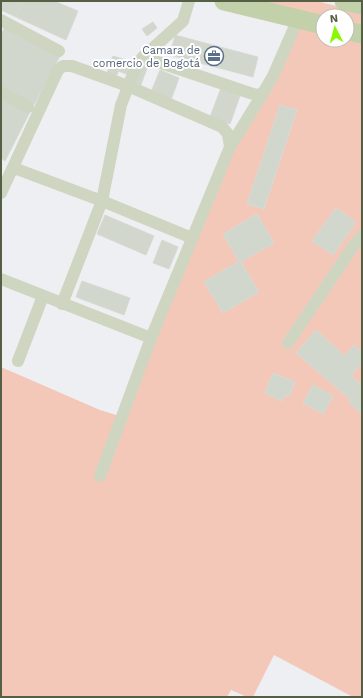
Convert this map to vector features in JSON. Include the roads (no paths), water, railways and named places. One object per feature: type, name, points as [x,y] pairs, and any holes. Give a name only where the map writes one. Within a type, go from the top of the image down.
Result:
[{"type":"main road","points":[[224,1],[315,23]]},
{"type":"main road","points":[[344,1],[362,5]]},
{"type":"street","points":[[62,304],[102,201],[121,105],[137,64],[183,21],[189,1]]},
{"type":"street","points":[[100,476],[151,338],[230,147],[273,76],[298,19]]},
{"type":"street","points":[[1,20],[59,51]]},
{"type":"street","points":[[143,57],[250,92],[257,94],[263,93]]},
{"type":"street","points":[[1,193],[14,168],[58,70],[66,65],[128,86],[222,127],[228,134],[230,147]]},
{"type":"street","points":[[1,92],[28,106]]},
{"type":"street","points":[[14,168],[102,201],[192,238]]},
{"type":"street","points":[[288,343],[354,245],[362,236]]},
{"type":"street","points":[[1,279],[151,338]]},
{"type":"street","points":[[18,361],[43,296]]},
{"type":"place","name":"Camara de comercio de Bogotá","points":[[214,56]]}]
